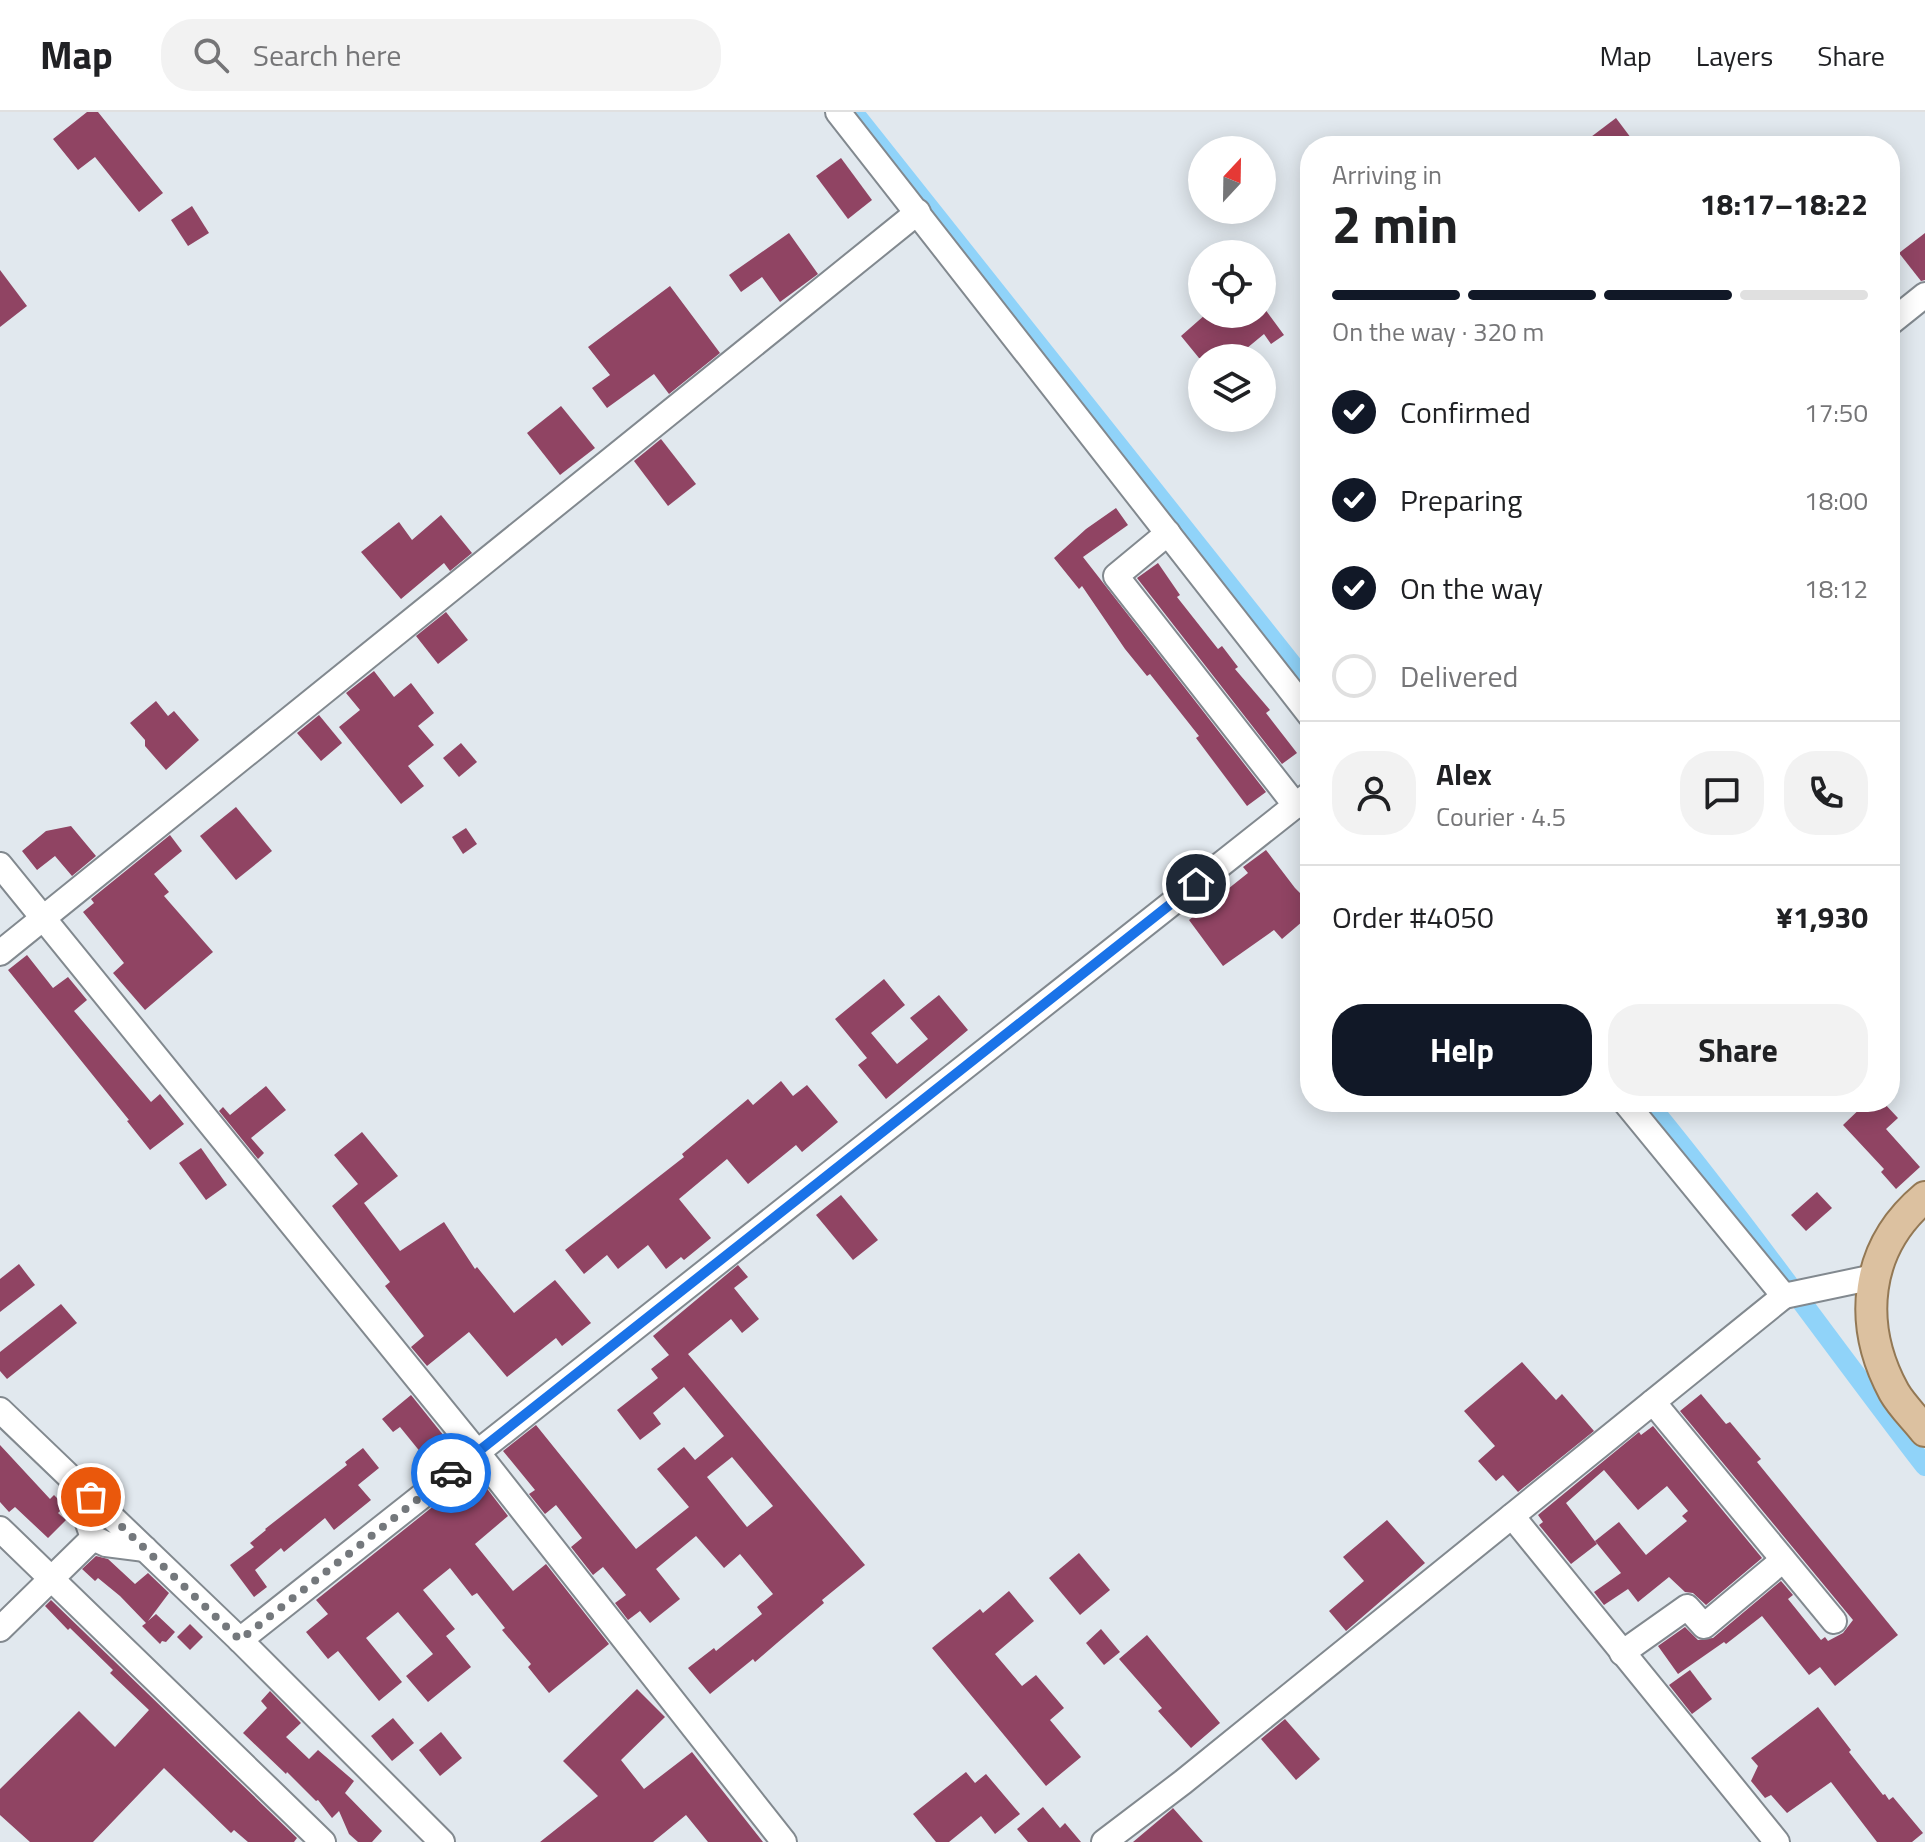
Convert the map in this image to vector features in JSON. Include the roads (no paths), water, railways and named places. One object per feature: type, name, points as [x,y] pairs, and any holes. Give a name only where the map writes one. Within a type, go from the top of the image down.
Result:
[{"type":"main road","points":[[1925,1197],[1904,1216],[1889,1236],[1874,1277],[1871,1323],[1879,1359],[1896,1394],[1925,1431]]},
{"type":"street","points":[[838,112],[1300,702]]},
{"type":"street","points":[[0,953],[918,212]]},
{"type":"street","points":[[1900,315],[1925,295]]},
{"type":"street","points":[[1168,533],[1116,576],[1300,796]]},
{"type":"street","points":[[240,1640],[1300,802]]},
{"type":"street","points":[[0,865],[477,1452],[784,1842]]},
{"type":"street","points":[[1633,1112],[1785,1296]]},
{"type":"street","points":[[1104,1842],[1183,1782],[1785,1296],[1874,1277]]},
{"type":"street","points":[[1653,1402],[1834,1621]]},
{"type":"street","points":[[0,1410],[240,1640],[442,1842]]},
{"type":"street","points":[[73,1480],[93,1538],[106,1544],[145,1549]]},
{"type":"street","points":[[1512,1516],[1777,1842]]},
{"type":"street","points":[[0,1529],[323,1842]]},
{"type":"street","points":[[0,1629],[93,1538]]},
{"type":"street","points":[[1622,1653],[1687,1607],[1704,1626],[1783,1560]]},
{"type":"waterway","points":[[853,112],[1300,674]]},
{"type":"waterway","points":[[1655,1112],[1925,1466]]}]
